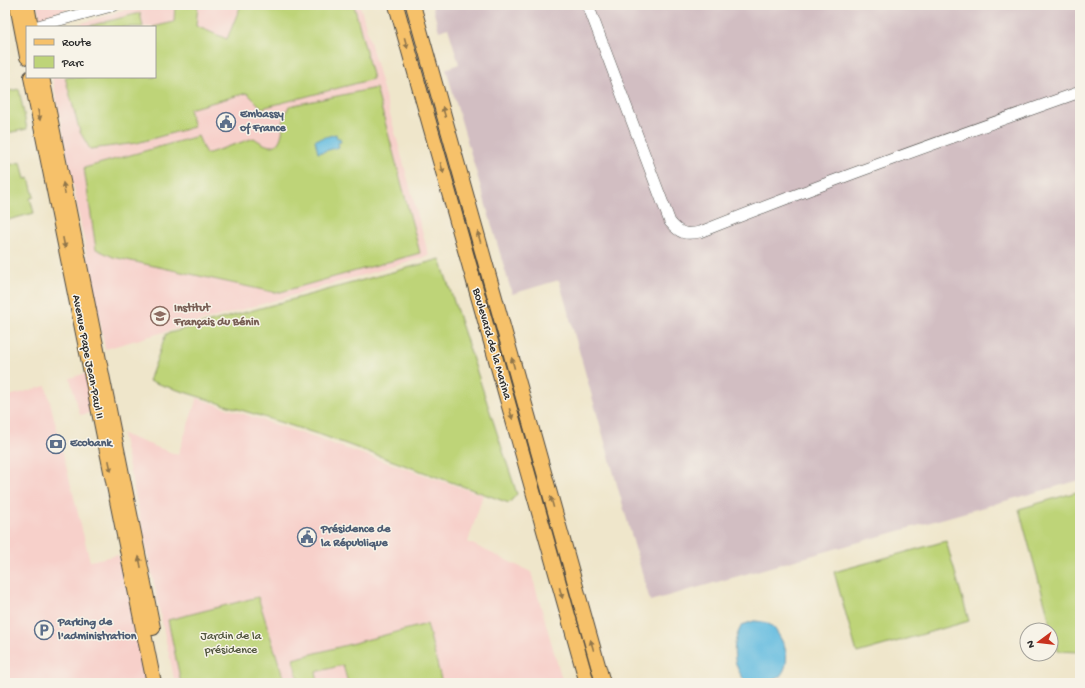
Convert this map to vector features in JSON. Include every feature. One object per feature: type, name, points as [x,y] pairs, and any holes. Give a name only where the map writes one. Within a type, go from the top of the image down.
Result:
[{"type":"main road","points":[[16,5],[26,52]]},
{"type":"main road","points":[[27,5],[32,26]]},
{"type":"main road","name":"Boulevard de la Marina","points":[[396,5],[587,683]]},
{"type":"main road","name":"Boulevard de la Marina","points":[[413,5],[603,683]]},
{"type":"main road","name":"Avenue Pape Jean-Paul II","points":[[31,78],[110,443],[164,683]]},
{"type":"main road","name":"Avenue Pape Jean-Paul II","points":[[42,78],[154,683]]},
{"type":"main road","points":[[543,526],[558,525]]},
{"type":"main road","points":[[553,565],[570,566]]},
{"type":"street","points":[[36,26],[114,5]]},
{"type":"street","points":[[588,5],[670,222],[682,233],[691,234],[700,232],[769,205],[1080,92]]},
{"type":"shaded area","points":[[37,5],[80,5],[40,18]]},
{"type":"shaded area","name":"Embassy of France","points":[[142,5],[360,5],[429,256],[105,349],[52,78],[156,78],[156,26],[72,26]]},
{"type":"shaded area","points":[[432,5],[1080,5],[1080,480],[650,601],[559,280],[512,294],[446,69],[459,64],[448,28],[439,31]]},
{"type":"shaded area","points":[[87,373],[95,412],[80,415],[70,378]]},
{"type":"shaded area","points":[[46,386],[90,561],[118,555],[120,558],[149,683],[5,683],[5,397]]},
{"type":"shaded area","name":"Présidence de la République","points":[[197,398],[483,495],[468,542],[531,572],[563,683],[175,683],[122,434],[178,455]]},
{"type":"green space","points":[[175,5],[198,5],[196,26],[227,39],[241,5],[354,5],[373,79],[262,108],[247,93],[189,109],[194,127],[137,143],[90,149],[80,132],[65,78],[156,78],[156,26],[174,22]]},
{"type":"green space","points":[[140,13],[143,26],[89,26]]},
{"type":"green space","points":[[376,88],[420,253],[277,293],[113,257],[96,249],[84,168],[198,136],[206,154],[254,138],[263,144],[271,146],[275,145],[280,139],[282,124],[289,106]]},
{"type":"green space","points":[[19,89],[27,129],[7,133],[5,125],[5,92]]},
{"type":"green space","points":[[21,162],[25,179],[29,178],[34,197],[30,198],[34,213],[8,220],[5,211],[5,166]]},
{"type":"green space","points":[[440,259],[517,494],[509,503],[324,436],[149,381],[166,334]]},
{"type":"green space","points":[[1080,491],[1080,652],[1059,651],[1059,622],[1050,622],[1019,509]]},
{"type":"green space","points":[[946,541],[969,621],[857,653],[834,572]]},
{"type":"green space","name":"Jardin de la présidence","points":[[258,597],[285,683],[181,683],[168,620]]},
{"type":"green space","points":[[427,624],[442,683],[348,683],[343,665],[316,672],[318,683],[299,683],[293,659]]},
{"type":"water","points":[[336,134],[337,138],[340,138],[341,142],[338,143],[339,147],[318,153],[315,140]]},
{"type":"water","points":[[754,621],[764,622],[774,628],[785,647],[787,659],[784,670],[777,679],[768,683],[746,682],[736,663],[734,650],[739,631],[742,625]]},
{"type":"place","name":"Embassy of France","points":[[226,122]]},
{"type":"place","name":"Institut Français du Bénin","points":[[160,316]]},
{"type":"place","name":"Ecobank","points":[[56,444]]},
{"type":"place","name":"Présidence de la République","points":[[307,537]]},
{"type":"place","name":"Parking de l'administration","points":[[44,630]]}]
